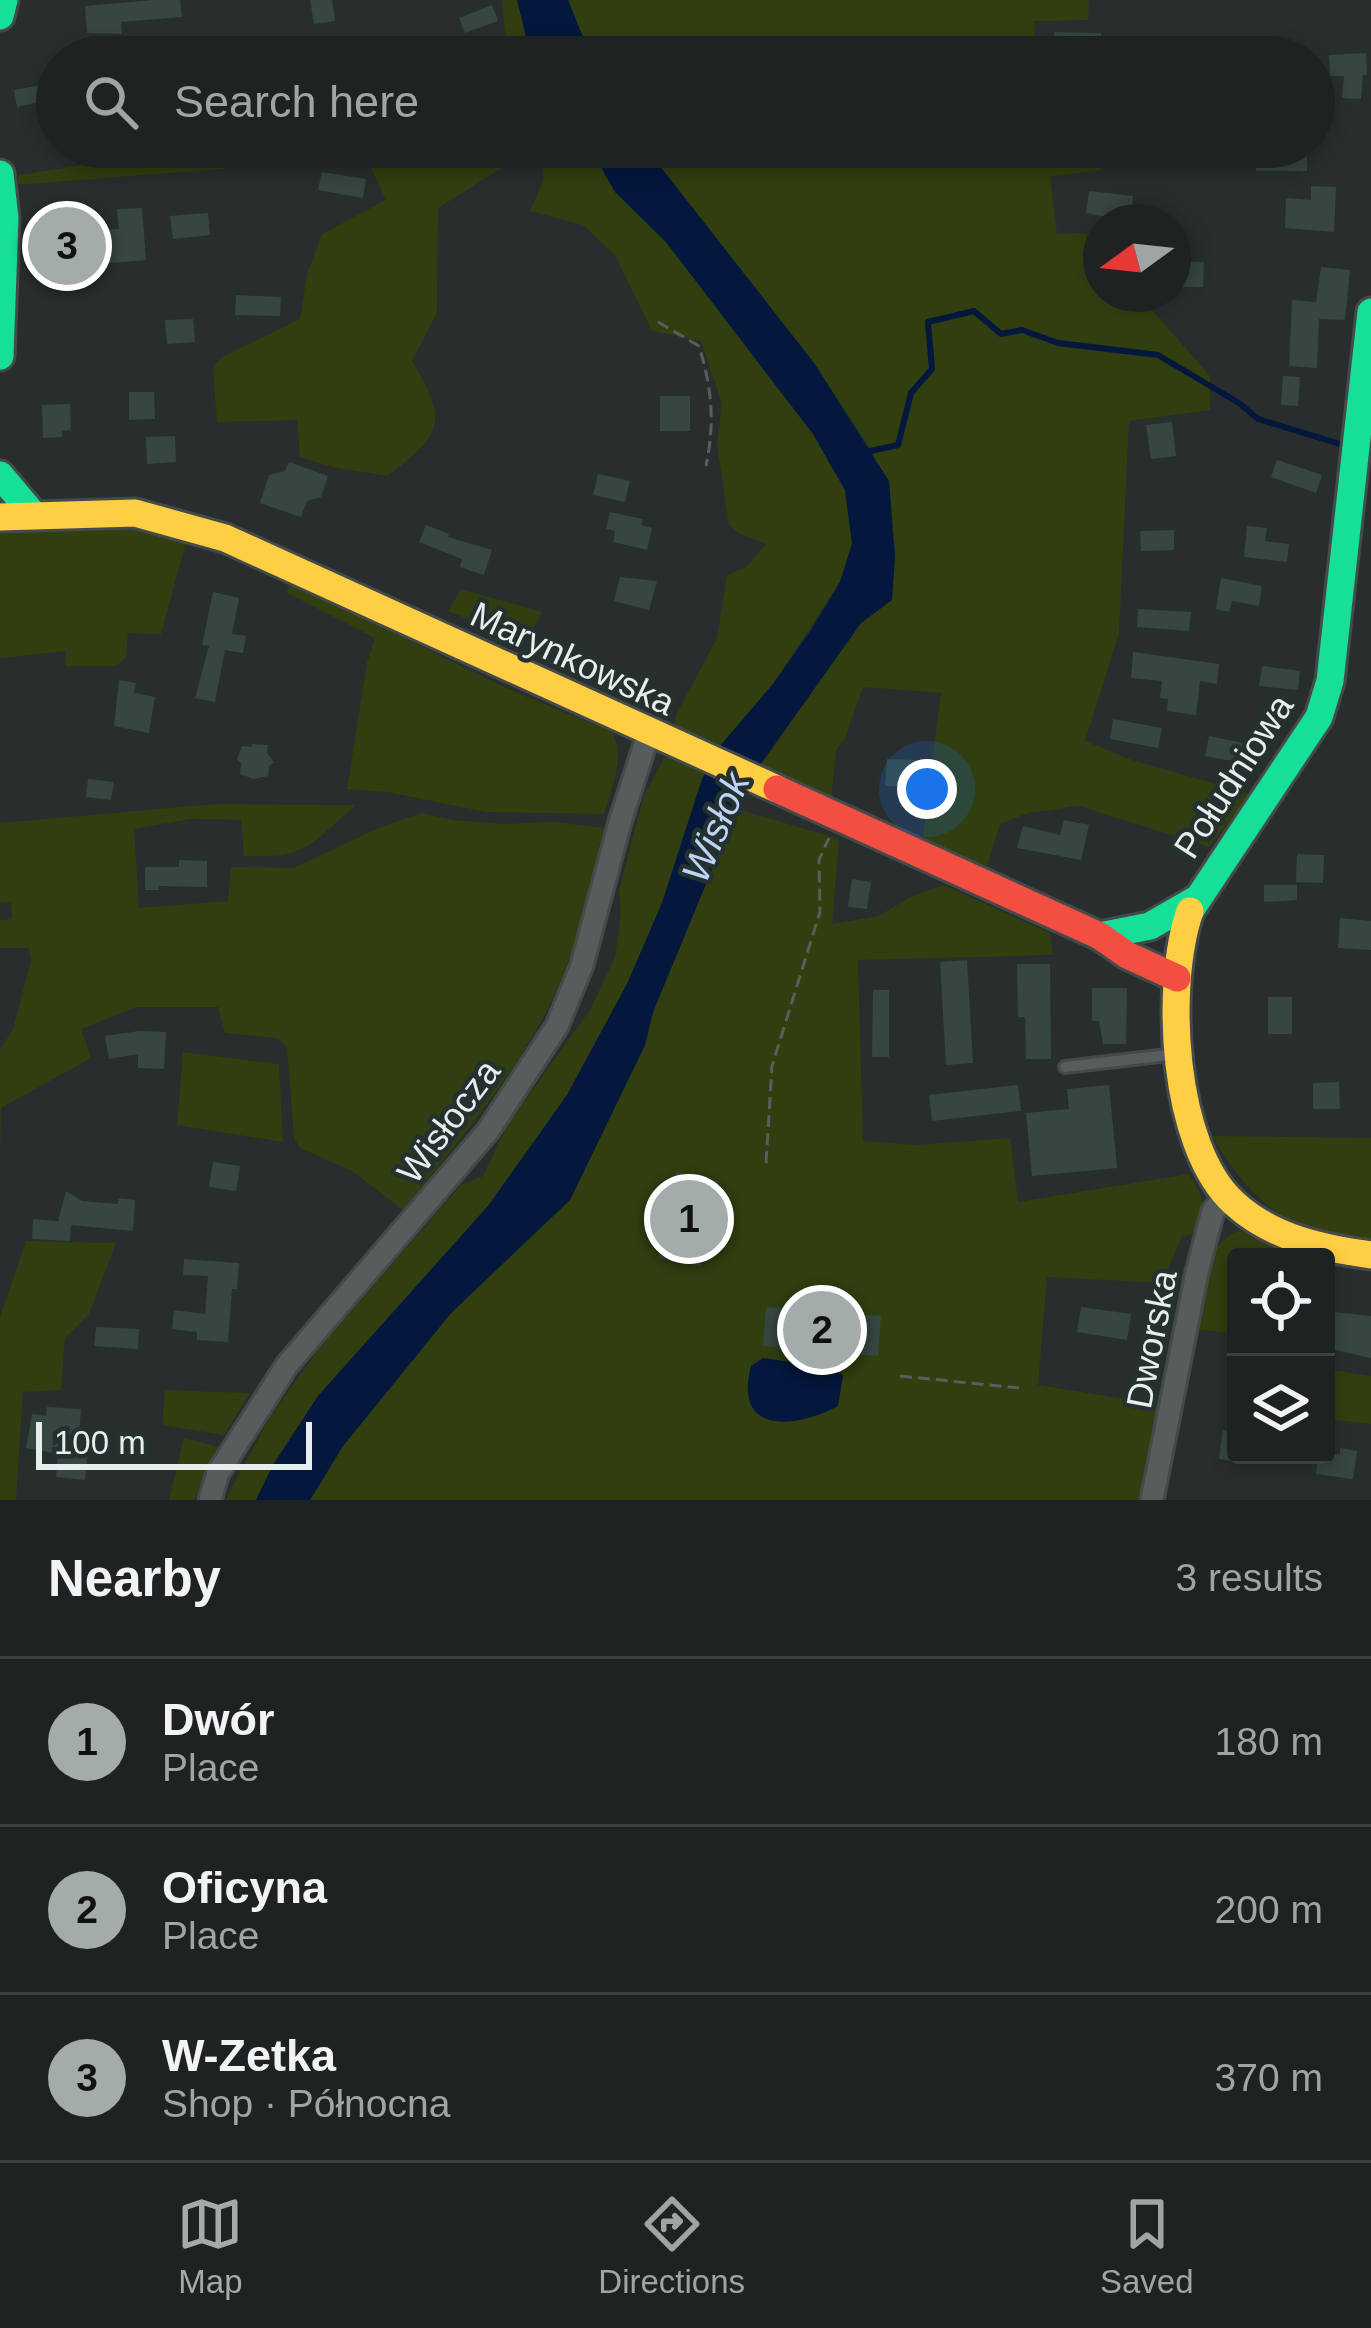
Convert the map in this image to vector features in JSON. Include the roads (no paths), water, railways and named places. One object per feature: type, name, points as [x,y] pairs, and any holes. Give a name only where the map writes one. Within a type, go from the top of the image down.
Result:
[{"type":"street","points":[[0,16],[4,0]]},
{"type":"street","points":[[0,174],[5,218],[0,356]]},
{"type":"street","name":"Południowa","points":[[1226,1196],[1191,1119],[1175,1020],[1178,971],[1196,899],[1319,717],[1334,657],[1371,312]]},
{"type":"street","points":[[0,475],[32,513]]},
{"type":"street","name":"Marynkowska","points":[[0,517],[135,512],[225,538],[802,803],[1111,936],[1127,955],[1178,971]]},
{"type":"street","name":"Wisłocza","points":[[210,1500],[218,1473],[286,1365],[488,1131],[557,1026],[582,965],[649,732]]},
{"type":"street","points":[[1111,936],[1171,917],[1196,899]]},
{"type":"street","points":[[1226,1196],[1271,1231],[1322,1249],[1371,1255]]},
{"type":"street","name":"Dworska","points":[[1152,1500],[1197,1272],[1213,1210],[1226,1196]]},
{"type":"lane","points":[[1065,1067],[1180,1053]]},
{"type":"water","points":[[517,0],[568,0],[583,36],[526,36]]},
{"type":"water","name":"Wisłok","points":[[602,168],[661,168],[814,363],[889,481],[895,556],[892,600],[861,623],[762,762],[737,809],[653,1012],[645,1045],[570,1200],[451,1313],[343,1446],[310,1500],[256,1500],[318,1396],[488,1206],[567,1095],[627,984],[662,903],[702,779],[720,746],[811,630],[840,582],[852,544],[845,490],[813,434],[666,242],[615,192]]},
{"type":"water","points":[[763,1358],[835,1368],[843,1376],[838,1406],[787,1422],[759,1415],[751,1405],[748,1388],[751,1366]]},
{"type":"waterway","points":[[866,452],[898,445],[911,393],[932,369],[928,322],[974,311],[1001,334],[1022,330],[1058,343],[1158,355],[1258,419],[1340,444]]},
{"type":"place","name":"W-Zetka","points":[[67,246]]},
{"type":"place","name":"Dwór","points":[[689,1219]]},
{"type":"place","name":"Oficyna","points":[[822,1330]]}]
